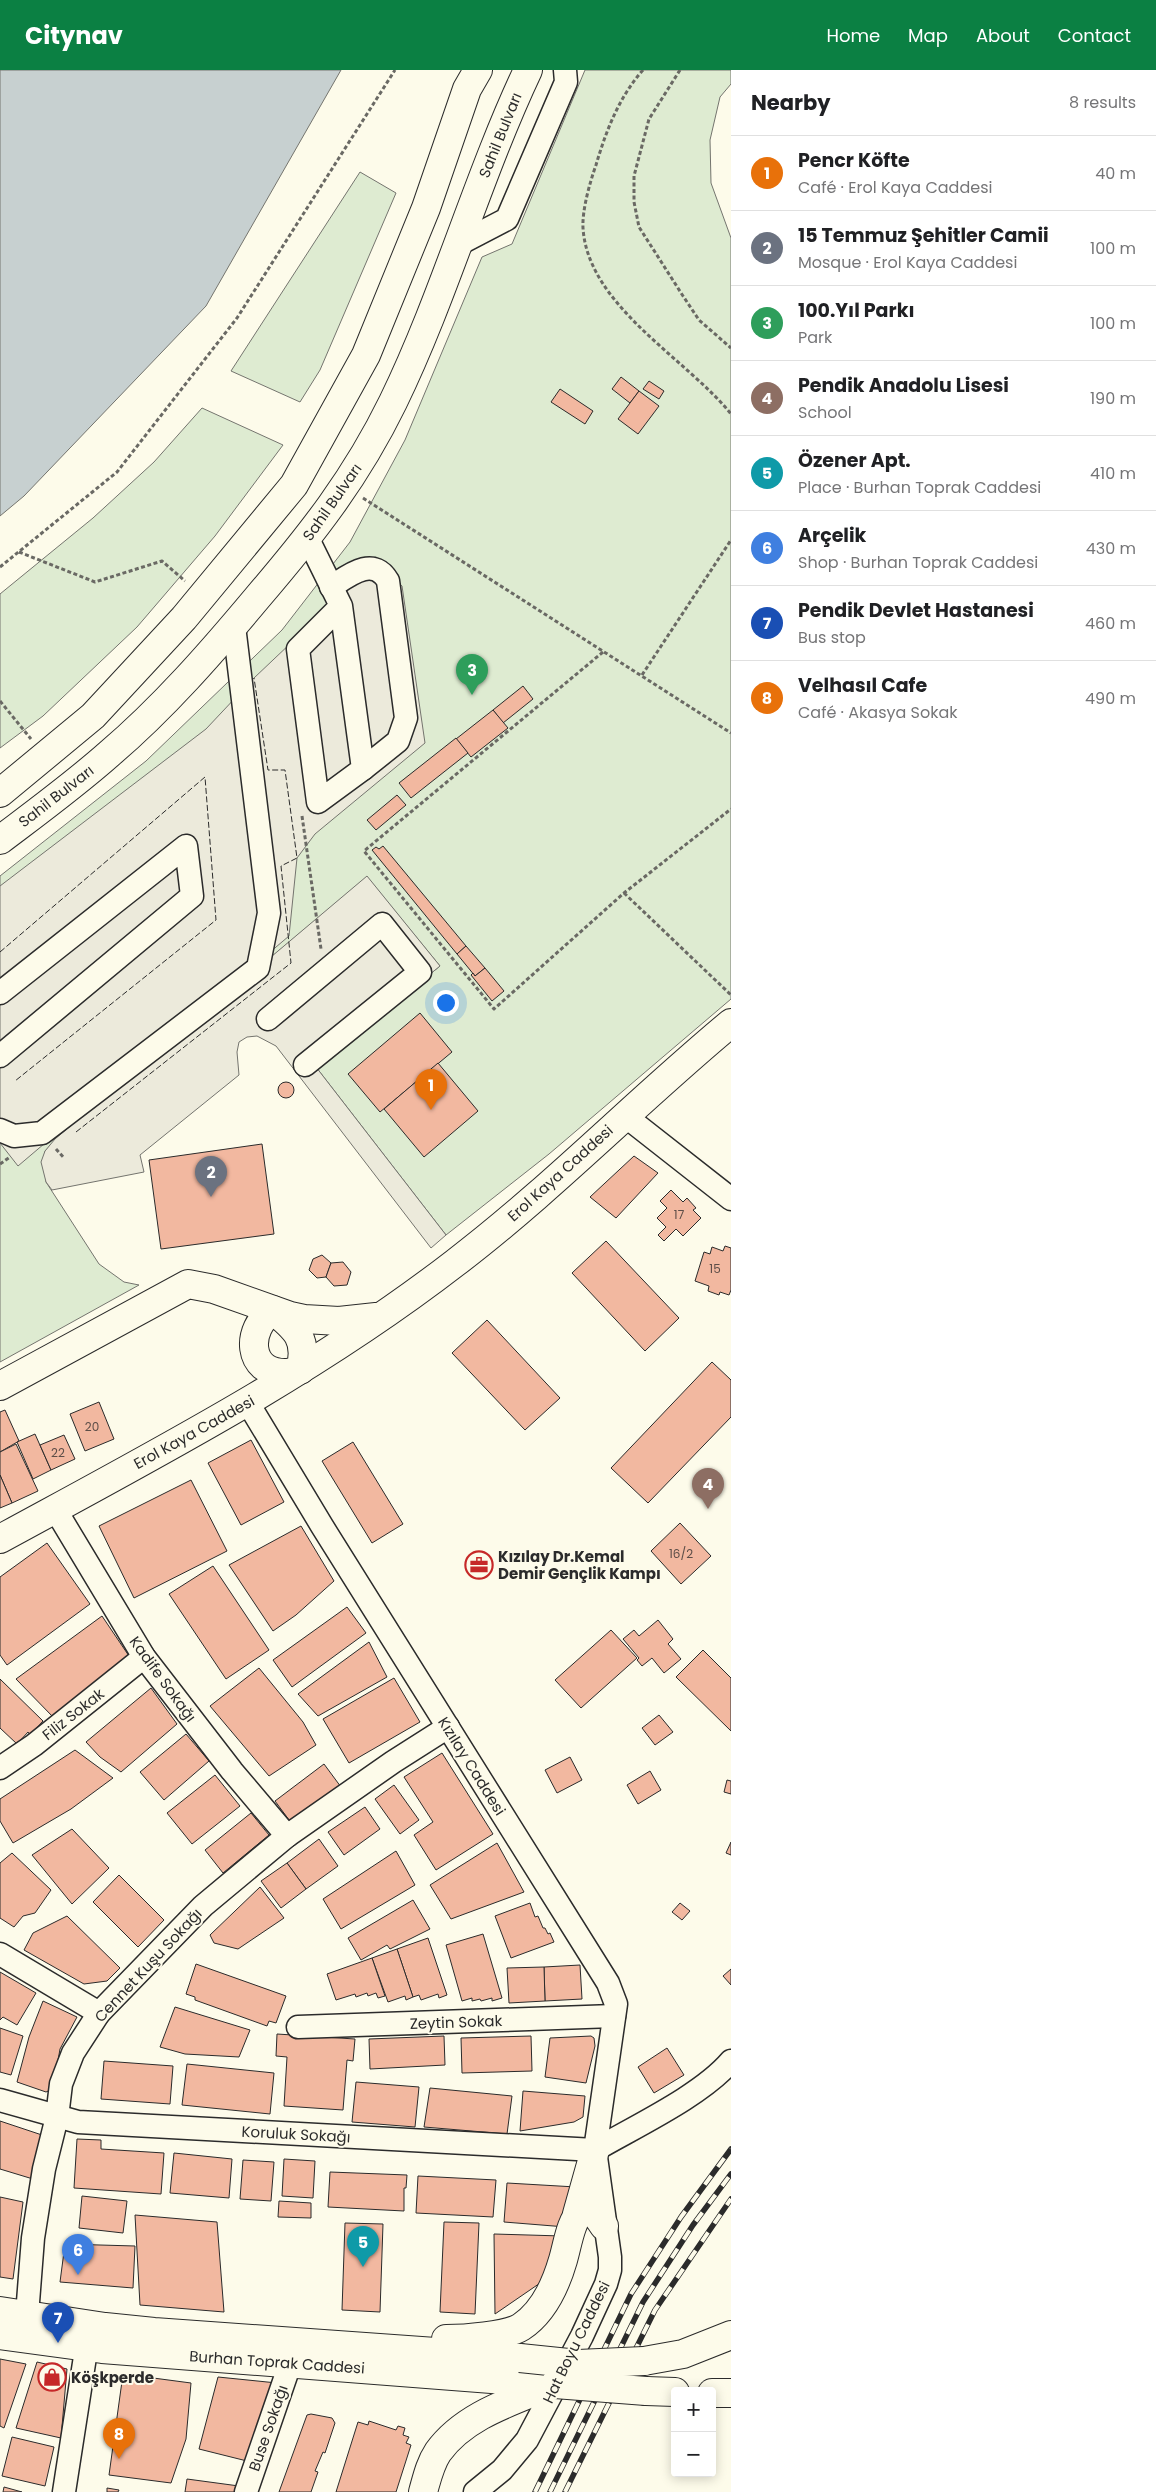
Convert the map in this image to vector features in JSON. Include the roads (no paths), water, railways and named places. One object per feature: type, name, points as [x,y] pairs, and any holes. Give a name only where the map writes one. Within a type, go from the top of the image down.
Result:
[{"type":"main road","points":[[0,793],[93,716],[202,596],[294,485],[366,355],[426,208],[467,89],[478,70]]},
{"type":"main road","name":"Sahil Bulvarı","points":[[0,840],[110,754],[147,719],[234,626],[308,539],[346,487],[378,432],[404,378],[528,70]]},
{"type":"main road","name":"Erol Kaya Caddesi","points":[[0,1539],[248,1403],[382,1316],[456,1263],[569,1168],[624,1115],[727,1032]]},
{"type":"main road","name":"Erol Kaya Caddesi","points":[[0,1386],[188,1284],[222,1292],[290,1316],[323,1321],[339,1321],[382,1316]]},
{"type":"main road","points":[[273,1310],[291,1325],[302,1339],[304,1358],[300,1370],[284,1373],[272,1370],[260,1365],[255,1354],[255,1329],[262,1318],[273,1310]]},
{"type":"main road","points":[[296,2352],[474,2339],[520,2328],[540,2310],[557,2281],[595,2150]]},
{"type":"main road","points":[[577,2214],[582,2209],[593,2210],[604,2226]]},
{"type":"main road","name":"Burhan Toprak Caddesi","points":[[0,2311],[27,2315],[88,2336]]},
{"type":"main road","points":[[514,2369],[644,2361],[683,2354],[731,2334]]},
{"type":"main road","name":"Burhan Toprak Caddesi","points":[[0,2335],[88,2336],[514,2369],[555,2384],[671,2392]]},
{"type":"main road","points":[[423,2492],[429,2468],[438,2452],[470,2422],[497,2407],[555,2384]]},
{"type":"main road","points":[[716,2393],[731,2393]]},
{"type":"street","points":[[457,245],[508,219],[566,82],[564,70]]},
{"type":"street","points":[[308,539],[336,596],[362,769]]},
{"type":"street","points":[[368,568],[381,572],[388,580],[406,718],[398,741],[362,769],[318,802],[298,649],[354,572],[368,568]]},
{"type":"street","points":[[0,1130],[14,1136],[42,1133],[258,968],[269,913],[234,626]]},
{"type":"street","points":[[0,993],[186,846],[192,896],[0,1056]]},
{"type":"street","points":[[268,1019],[382,924],[420,972],[305,1065]]},
{"type":"street","points":[[624,1115],[731,1199]]},
{"type":"street","name":"Kızılay Caddesi","points":[[248,1403],[608,1983],[616,2004],[595,2150]]},
{"type":"street","name":"Kadife Sokağı","points":[[55,1509],[144,1658],[232,1771],[287,1836]]},
{"type":"street","name":"Filiz Sokak","points":[[0,1768],[34,1746],[144,1658]]},
{"type":"street","name":"Cennet Kuşu Sokağı","points":[[27,2315],[35,2228],[44,2169],[57,2117],[61,2084],[73,2053],[99,2013],[203,1906],[287,1836],[393,1762],[448,1727]]},
{"type":"street","points":[[0,1954],[99,2013]]},
{"type":"street","name":"Zeytin Sokak","points":[[298,2027],[614,2016]]},
{"type":"street","points":[[595,2150],[702,2087],[721,2073],[731,2061]]},
{"type":"street","name":"Koruluk Sokağı","points":[[0,2100],[57,2117],[88,2122],[595,2150]]},
{"type":"street","name":"Hat Boyu Caddesi","points":[[475,2492],[502,2470],[527,2440],[582,2336],[606,2284],[610,2270],[610,2256],[604,2226],[595,2150]]},
{"type":"street","points":[[64,2492],[88,2336]]},
{"type":"street","name":"Buse Sokağı","points":[[246,2492],[296,2352]]},
{"type":"railway","points":[[535,2492],[631,2294],[681,2217],[731,2149]]},
{"type":"railway","points":[[550,2492],[643,2302],[693,2225],[731,2174]]},
{"type":"railway","points":[[565,2492],[655,2310],[731,2199]]},
{"type":"place","name":"100.Yıl Parkı","points":[[472,695]]},
{"type":"place","name":"Pencr Köfte","points":[[431,1110]]},
{"type":"place","name":"15 Temmuz Şehitler Camii","points":[[211,1197]]},
{"type":"place","name":"Pendik Anadolu Lisesi","points":[[708,1509]]},
{"type":"place","name":"Kızılay Dr.Kemal Demir Gençlik Kampı","points":[[479,1565]]},
{"type":"place","name":"Özener Apt.","points":[[363,2267]]},
{"type":"place","name":"Arçelik","points":[[78,2275]]},
{"type":"place","name":"Pendik Devlet Hastanesi","points":[[58,2343]]},
{"type":"place","name":"Köşkperde","points":[[52,2377]]},
{"type":"place","name":"Velhasıl Cafe","points":[[119,2459]]}]
